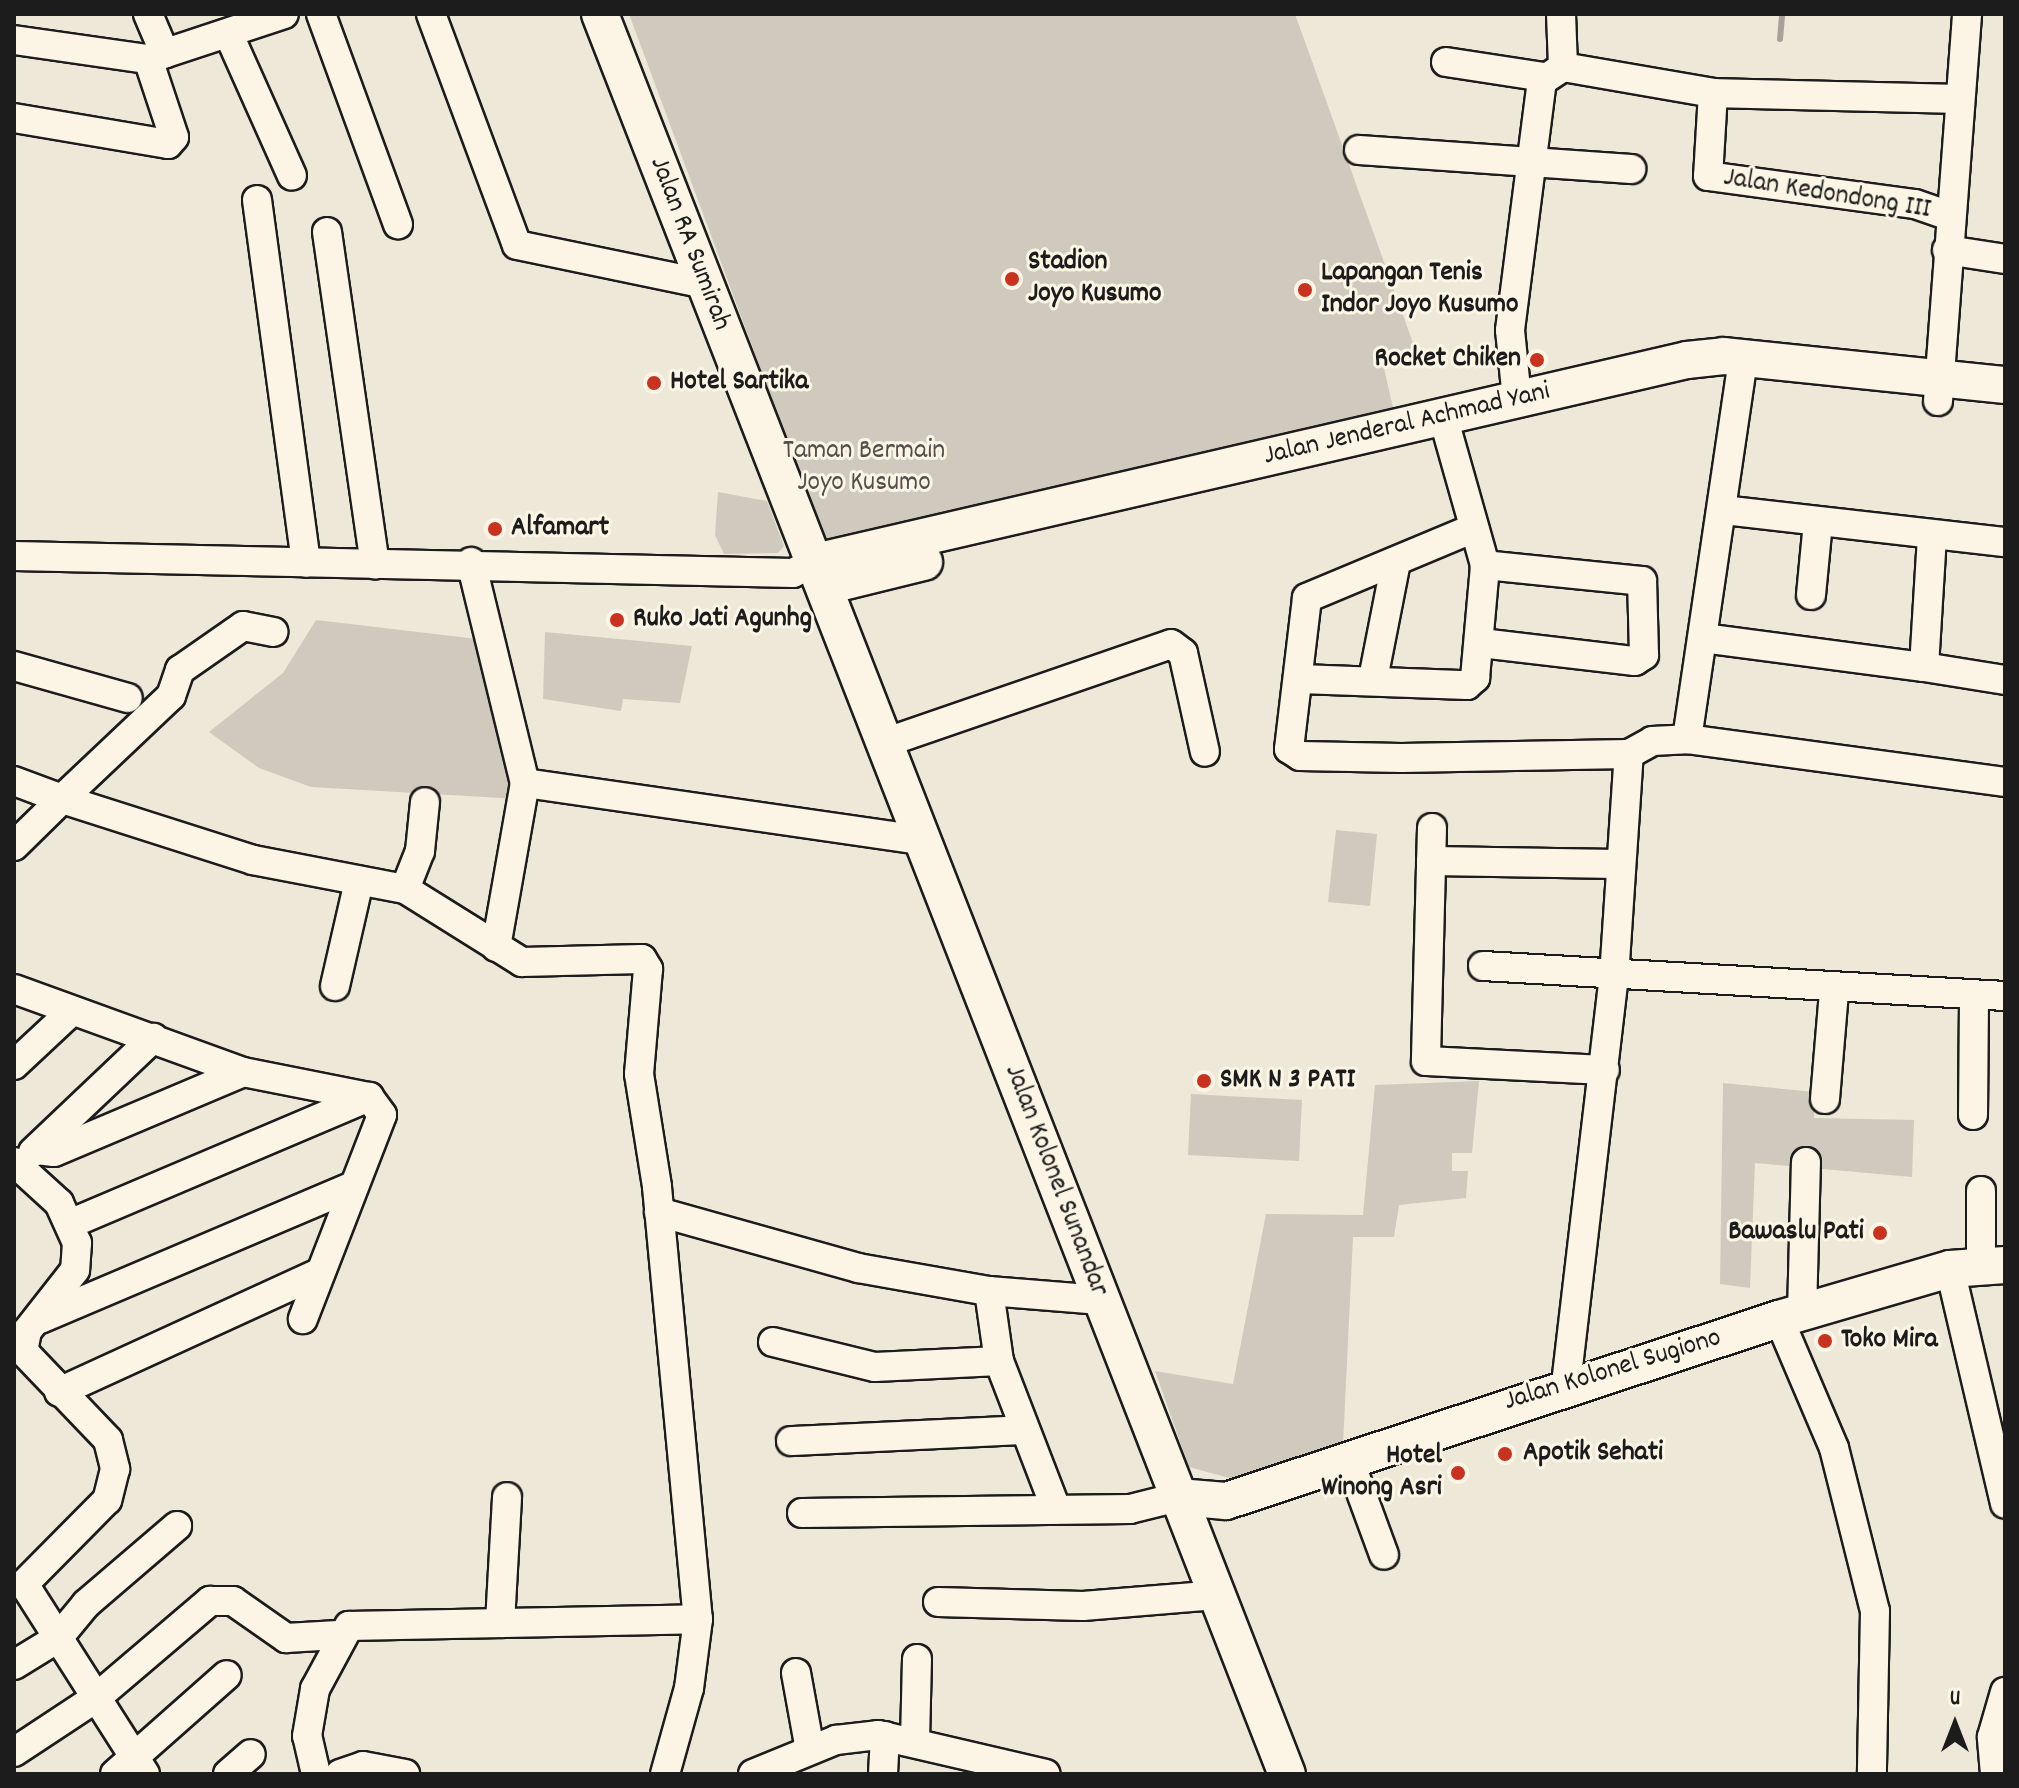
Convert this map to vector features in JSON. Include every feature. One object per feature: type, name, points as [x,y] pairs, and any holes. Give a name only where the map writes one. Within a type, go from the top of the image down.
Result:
[{"type":"main road","name":"Jalan RA Sumirah","points":[[600,14],[705,284],[811,574]]},
{"type":"main road","name":"Jalan Jenderal Achmad Yani","points":[[1445,427],[1517,399],[1687,360],[1939,391],[2005,409]]},
{"type":"main road","name":"Jalan Jenderal Achmad Yani","points":[[811,574],[1445,427],[1743,366]]},
{"type":"main road","name":"Jalan Jenderal Achmad Yani","points":[[1939,391],[2005,385]]},
{"type":"main road","name":"Jalan Kolonel Sunandar","points":[[811,574],[887,742],[1287,1774]]},
{"type":"main road","name":"Jalan Kolonel Sugiono","points":[[1178,1497],[1226,1501],[1566,1384],[1790,1316],[1979,1266]]},
{"type":"main road","points":[[1197,1542],[1226,1501]]},
{"type":"street","points":[[14,118],[168,144],[174,137],[148,14]]},
{"type":"street","points":[[14,40],[156,56],[229,35],[284,14]]},
{"type":"street","points":[[321,14],[398,224]]},
{"type":"street","points":[[431,14],[517,245],[705,284]]},
{"type":"street","points":[[1517,399],[1510,330],[1534,163],[1553,72],[1561,14]]},
{"type":"street","points":[[1939,391],[1957,99],[1967,14]]},
{"type":"street","points":[[229,35],[292,176]]},
{"type":"street","points":[[1446,62],[1553,72],[1713,93],[1957,99]]},
{"type":"street","name":"Jalan Kedondong III","points":[[1713,93],[1708,176],[1915,204],[1949,216]]},
{"type":"street","points":[[1359,150],[1631,169]]},
{"type":"street","points":[[257,200],[306,563]]},
{"type":"street","points":[[327,232],[375,565]]},
{"type":"street","points":[[1947,250],[2005,259]]},
{"type":"street","points":[[1687,739],[1743,366]]},
{"type":"street","points":[[1300,679],[1373,679],[1467,685],[1481,643],[1485,565],[1445,427]]},
{"type":"street","points":[[1723,510],[2005,542]]},
{"type":"street","points":[[1811,595],[1818,522]]},
{"type":"street","points":[[1474,528],[1307,598],[1300,679],[1289,749],[1300,756],[1629,754],[1652,741],[1687,739],[2004,778]]},
{"type":"street","points":[[1924,667],[1932,536]]},
{"type":"street","points":[[14,556],[375,565],[471,562],[811,574]]},
{"type":"street","points":[[471,562],[525,783],[496,947]]},
{"type":"street","points":[[1373,679],[1396,562]]},
{"type":"street","points":[[1481,643],[1635,661],[1644,655],[1646,586],[1635,578],[1485,565]]},
{"type":"street","points":[[14,846],[171,696],[180,670],[243,626],[273,632]]},
{"type":"street","points":[[1703,638],[2005,680]]},
{"type":"street","points":[[887,742],[1171,644],[1183,653],[1205,752]]},
{"type":"street","points":[[14,666],[128,698]]},
{"type":"street","points":[[1566,1384],[1605,1070],[1629,754]]},
{"type":"street","points":[[14,781],[253,860],[405,889],[522,962],[642,959],[648,969],[639,1074],[659,1212],[698,1619],[689,1688],[665,1774]]},
{"type":"street","points":[[525,783],[923,840]]},
{"type":"street","points":[[405,889],[420,851],[425,802]]},
{"type":"street","points":[[1432,828],[1426,1061],[1605,1070]]},
{"type":"street","points":[[1431,861],[1619,864]]},
{"type":"street","points":[[335,986],[359,881]]},
{"type":"street","points":[[1483,966],[1834,991],[2005,996]]},
{"type":"street","points":[[14,989],[243,1072],[369,1097],[382,1115],[317,1274],[303,1319]]},
{"type":"street","points":[[1825,1099],[1834,991]]},
{"type":"street","points":[[1973,1115],[1974,995]]},
{"type":"street","points":[[14,1065],[72,1011]]},
{"type":"street","points":[[22,1157],[153,1038]]},
{"type":"street","points":[[22,1157],[54,1152],[243,1072]]},
{"type":"street","points":[[72,1223],[369,1097]]},
{"type":"street","points":[[22,1157],[72,1223],[75,1270],[36,1321],[23,1351],[108,1440],[112,1490],[19,1579],[96,1698],[131,1769],[227,1675]]},
{"type":"street","points":[[1806,1162],[1790,1316],[1834,1448],[1875,1611],[1872,1774]]},
{"type":"street","points":[[36,1321],[354,1186]]},
{"type":"street","points":[[1981,1191],[1979,1266],[2005,1504]]},
{"type":"street","points":[[659,1212],[858,1268],[989,1291],[1101,1300]]},
{"type":"street","points":[[59,1392],[317,1274]]},
{"type":"street","points":[[989,1291],[999,1361],[1056,1509]]},
{"type":"street","points":[[773,1342],[875,1367],[999,1361]]},
{"type":"street","points":[[791,1441],[1024,1430]]},
{"type":"street","points":[[1348,1457],[1384,1555]]},
{"type":"street","points":[[500,1623],[507,1497]]},
{"type":"street","points":[[802,1513],[1130,1509],[1178,1497]]},
{"type":"street","points":[[14,1665],[58,1638],[86,1604],[177,1526]]},
{"type":"street","points":[[938,1602],[1083,1606],[1216,1595]]},
{"type":"street","points":[[14,1752],[96,1698],[210,1601],[233,1601],[286,1638],[338,1635],[363,1621],[500,1623],[698,1619]]},
{"type":"street","points":[[316,1774],[307,1736],[315,1689],[338,1635]]},
{"type":"street","points":[[915,1741],[917,1659]]},
{"type":"street","points":[[796,1673],[810,1750]]},
{"type":"street","points":[[1995,1774],[1992,1737],[2005,1692]]},
{"type":"street","points":[[883,1774],[885,1736]]},
{"type":"street","points":[[753,1774],[810,1750],[885,1736],[915,1741],[986,1766],[1046,1774]]},
{"type":"street","points":[[228,1774],[251,1754]]},
{"type":"street","points":[[340,1774],[363,1766],[405,1774]]},
{"type":"green space","name":"Taman Bermain Joyo Kusumo","points":[[629,14],[1295,14],[1417,354],[1381,355],[1393,408],[824,540]]},
{"type":"green space","points":[[718,492],[767,501],[784,546],[778,553],[724,554],[715,535]]},
{"type":"green space","points":[[316,620],[486,640],[518,799],[311,787],[259,768],[209,732],[283,673]]},
{"type":"green space","points":[[545,632],[692,646],[680,703],[623,699],[621,711],[543,699]]},
{"type":"green space","points":[[1336,830],[1377,834],[1370,906],[1328,902]]},
{"type":"green space","points":[[1479,1081],[1472,1153],[1452,1153],[1452,1171],[1468,1171],[1466,1198],[1399,1205],[1394,1237],[1353,1237],[1343,1445],[1233,1479],[1189,1467],[1155,1371],[1233,1384],[1266,1214],[1363,1215],[1375,1085]]},
{"type":"green space","points":[[1723,1083],[1815,1092],[1814,1118],[1914,1120],[1912,1177],[1755,1163],[1750,1288],[1720,1284]]},
{"type":"green space","points":[[1191,1094],[1302,1100],[1299,1161],[1188,1155]]},
{"type":"waterway","points":[[1780,39],[1782,14]]},
{"type":"place","name":"Stadion Joyo Kusumo","points":[[1012,279]]},
{"type":"place","name":"Lapangan Tenis Indor Joyo Kusumo","points":[[1305,290]]},
{"type":"place","name":"Rocket Chiken","points":[[1537,360]]},
{"type":"place","name":"Hotel Sartika","points":[[654,383]]},
{"type":"place","name":"Alfamart","points":[[495,529]]},
{"type":"place","name":"Ruko Jati Agunhg","points":[[617,620]]},
{"type":"place","name":"SMK N 3 PATI","points":[[1204,1081]]},
{"type":"place","name":"Bawaslu Pati","points":[[1880,1233]]},
{"type":"place","name":"Toko Mira","points":[[1825,1341]]},
{"type":"place","name":"Apotik Sehati","points":[[1505,1454]]},
{"type":"place","name":"Hotel Winong Asri","points":[[1458,1473]]}]
